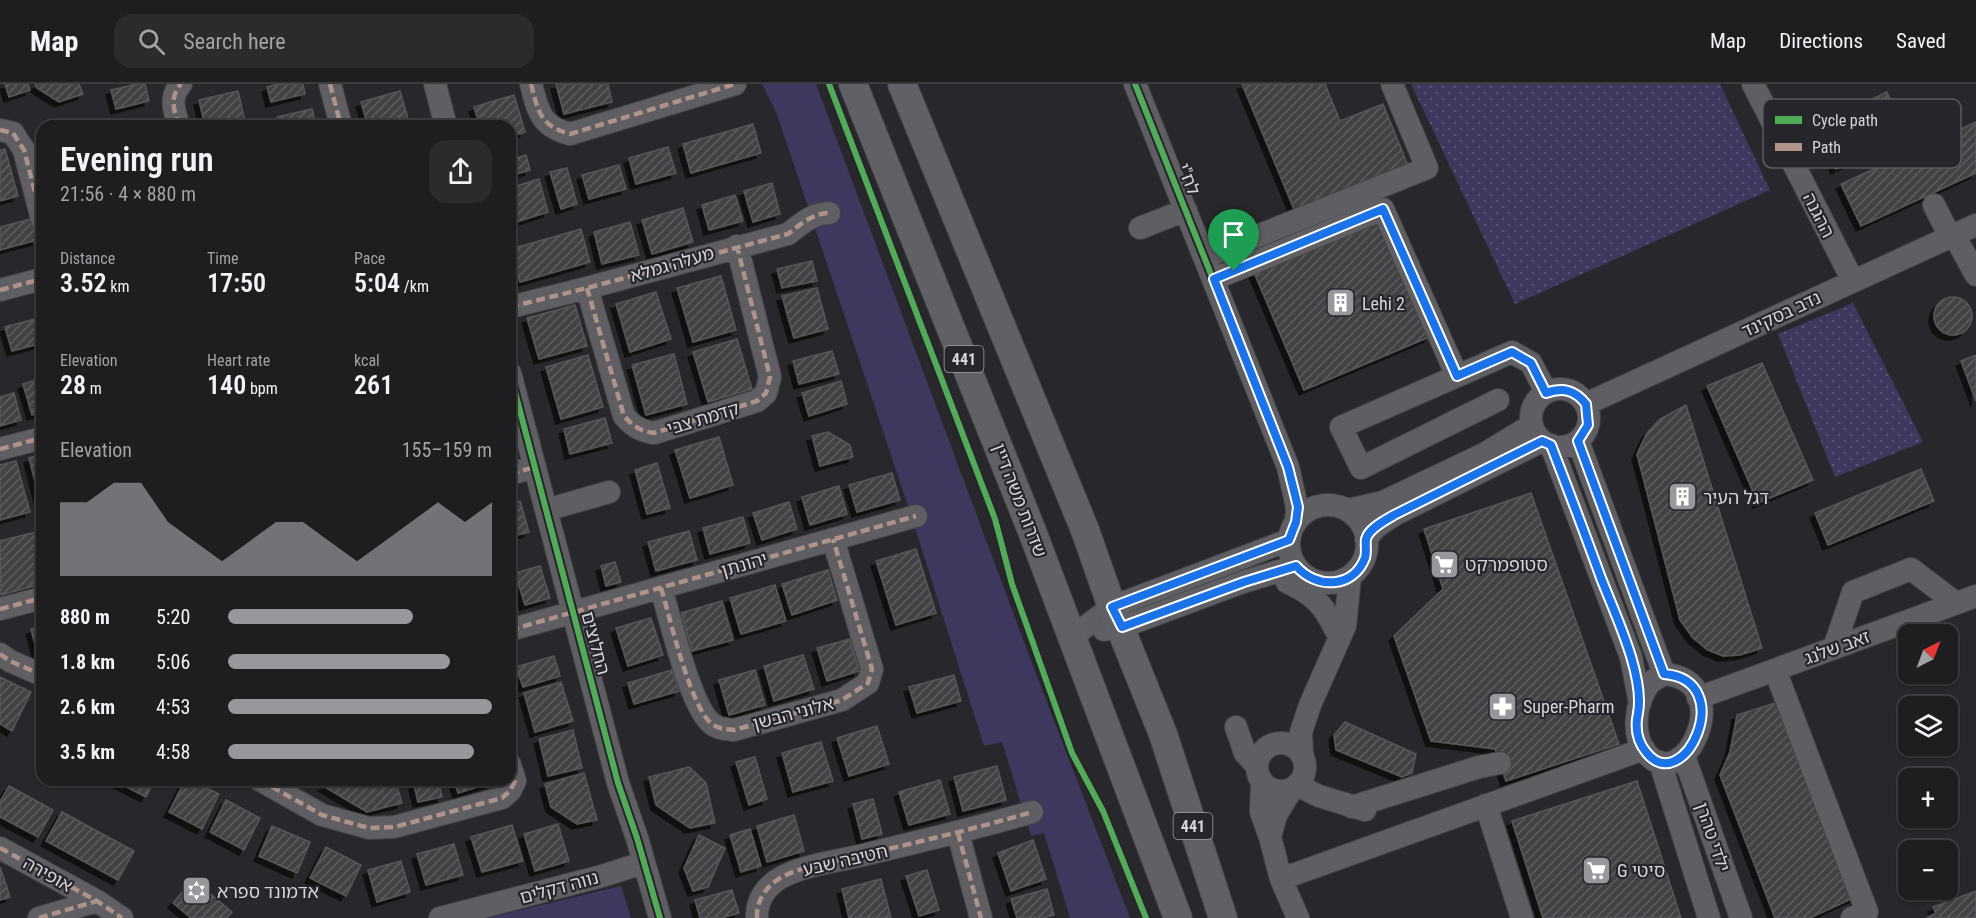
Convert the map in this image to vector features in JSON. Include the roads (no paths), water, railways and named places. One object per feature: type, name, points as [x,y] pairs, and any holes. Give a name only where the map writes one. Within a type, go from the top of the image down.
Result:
[{"type":"main road","name":"שדרות משה דיין","points":[[853,84],[1073,636],[1178,918]]},
{"type":"main road","name":"441","points":[[902,84],[1085,530],[1163,734],[1223,918]]},
{"type":"street","points":[[177,120],[173,105],[175,90],[181,84]]},
{"type":"street","points":[[330,84],[339,120]]},
{"type":"street","points":[[435,84],[444,120]]},
{"type":"street","points":[[531,84],[537,110],[545,122],[556,130],[570,134],[735,84]]},
{"type":"street","name":"לח\"י","points":[[1135,84],[1288,467],[1298,507],[1292,531]]},
{"type":"street","points":[[1205,257],[1427,168],[1392,84]]},
{"type":"street","name":"ההגנה","points":[[1753,84],[1763,104]]},
{"type":"street","points":[[0,130],[13,134],[24,150],[36,196]]},
{"type":"street","name":"ההגנה","points":[[1796,168],[1853,281]]},
{"type":"street","points":[[1934,206],[1963,238],[1976,275]]},
{"type":"street","points":[[1214,279],[1383,209],[1457,376]]},
{"type":"street","points":[[1140,228],[1186,210]]},
{"type":"street","name":"מעלה גמלא","points":[[516,306],[788,234],[825,213]]},
{"type":"street","name":"נדב בסקינד","points":[[1586,404],[1853,281],[1963,238]]},
{"type":"street","name":"קדמת צבי","points":[[587,288],[624,416],[642,431],[654,433],[756,401],[766,393],[770,376],[737,246]]},
{"type":"street","points":[[0,290],[36,281]]},
{"type":"street","points":[[1498,400],[1361,468],[1341,427],[1512,352],[1531,363],[1546,393]]},
{"type":"street","points":[[1073,636],[1117,617],[1292,531],[1310,509],[1322,505],[1339,508],[1383,502],[1484,454],[1542,437],[1558,447],[1578,441],[1588,425],[1586,404],[1573,392],[1564,389],[1546,393],[1538,398],[1531,416],[1542,437],[1631,657],[1640,703]]},
{"type":"street","name":"החלוצים","points":[[516,396],[618,783],[637,865],[644,918]]},
{"type":"street","points":[[1366,539],[1376,527],[1394,515],[1542,437]]},
{"type":"street","points":[[0,450],[36,440]]},
{"type":"street","points":[[1578,441],[1664,674]]},
{"type":"street","name":"לח\"י","points":[[1288,467],[1320,498],[1339,508]]},
{"type":"street","points":[[516,473],[535,468]]},
{"type":"street","points":[[546,510],[609,492]]},
{"type":"street","points":[[1292,531],[1290,553],[1303,574],[1325,583],[1338,582],[1350,577],[1365,557],[1365,531],[1358,519],[1339,508]]},
{"type":"street","name":"יהונתן","points":[[516,628],[913,516]]},
{"type":"street","name":"אלוני הבשן","points":[[661,588],[695,700],[711,723],[721,729],[734,730],[842,700],[868,683],[872,669],[832,539]]},
{"type":"street","points":[[1117,617],[1296,566]]},
{"type":"street","points":[[1833,648],[1853,592],[1911,569],[1966,599]]},
{"type":"street","points":[[1270,837],[1276,815],[1304,771],[1301,732],[1310,705],[1346,626],[1350,577]]},
{"type":"street","points":[[1250,580],[1281,579],[1305,590],[1320,602],[1335,629]]},
{"type":"street","points":[[1325,583],[1335,594],[1337,604],[1328,664]]},
{"type":"street","name":"זאב שלנג","points":[[1698,698],[1966,599]]},
{"type":"street","points":[[0,609],[36,600]]},
{"type":"street","points":[[0,654],[36,672]]},
{"type":"street","points":[[1775,670],[1868,912],[1852,918]]},
{"type":"street","points":[[1664,674],[1678,675],[1686,680],[1698,698],[1702,718],[1695,742],[1684,756],[1668,762],[1652,756],[1640,744],[1636,724],[1640,703],[1651,682],[1664,674]]},
{"type":"street","points":[[1298,918],[1281,879],[1261,812],[1258,759],[1287,725],[1310,705]]},
{"type":"street","points":[[1347,805],[1290,745],[1272,745],[1251,741],[1236,727],[1245,753],[1259,774],[1275,790],[1294,787],[1347,805],[1380,813],[1402,809],[1432,798]]},
{"type":"street","points":[[1281,879],[1486,805],[1652,756]]},
{"type":"street","name":"ילדי טהרן","points":[[1652,756],[1709,918]]},
{"type":"street","name":"ילדי טהרן","points":[[1684,756],[1741,918]]},
{"type":"street","points":[[1347,805],[1500,763]]},
{"type":"street","points":[[271,786],[322,814],[369,828],[394,827],[502,798],[512,786]]},
{"type":"street","points":[[1486,805],[1522,918]]},
{"type":"street","name":"חטיבה שבע","points":[[757,918],[761,899],[769,886],[797,871],[958,833],[1028,813]]},
{"type":"street","points":[[958,833],[981,918]]},
{"type":"street","name":"אופירה","points":[[0,848],[97,901],[122,918]]},
{"type":"street","name":"החלוצים","points":[[637,865],[660,918]]},
{"type":"street","name":"נווה דקלים","points":[[440,918],[637,865]]},
{"type":"street","name":"אופירה","points":[[39,918],[97,901]]},
{"type":"place","name":"Lehi 2","points":[[1341,303]]},
{"type":"place","name":"דגל העיר","points":[[1682,497]]},
{"type":"place","name":"סטופמרקט","points":[[1444,564]]},
{"type":"place","name":"Super-Pharm","points":[[1502,706]]},
{"type":"place","name":"G סיטי","points":[[1596,870]]},
{"type":"place","name":"אדמונד ספרא","points":[[196,891]]}]
